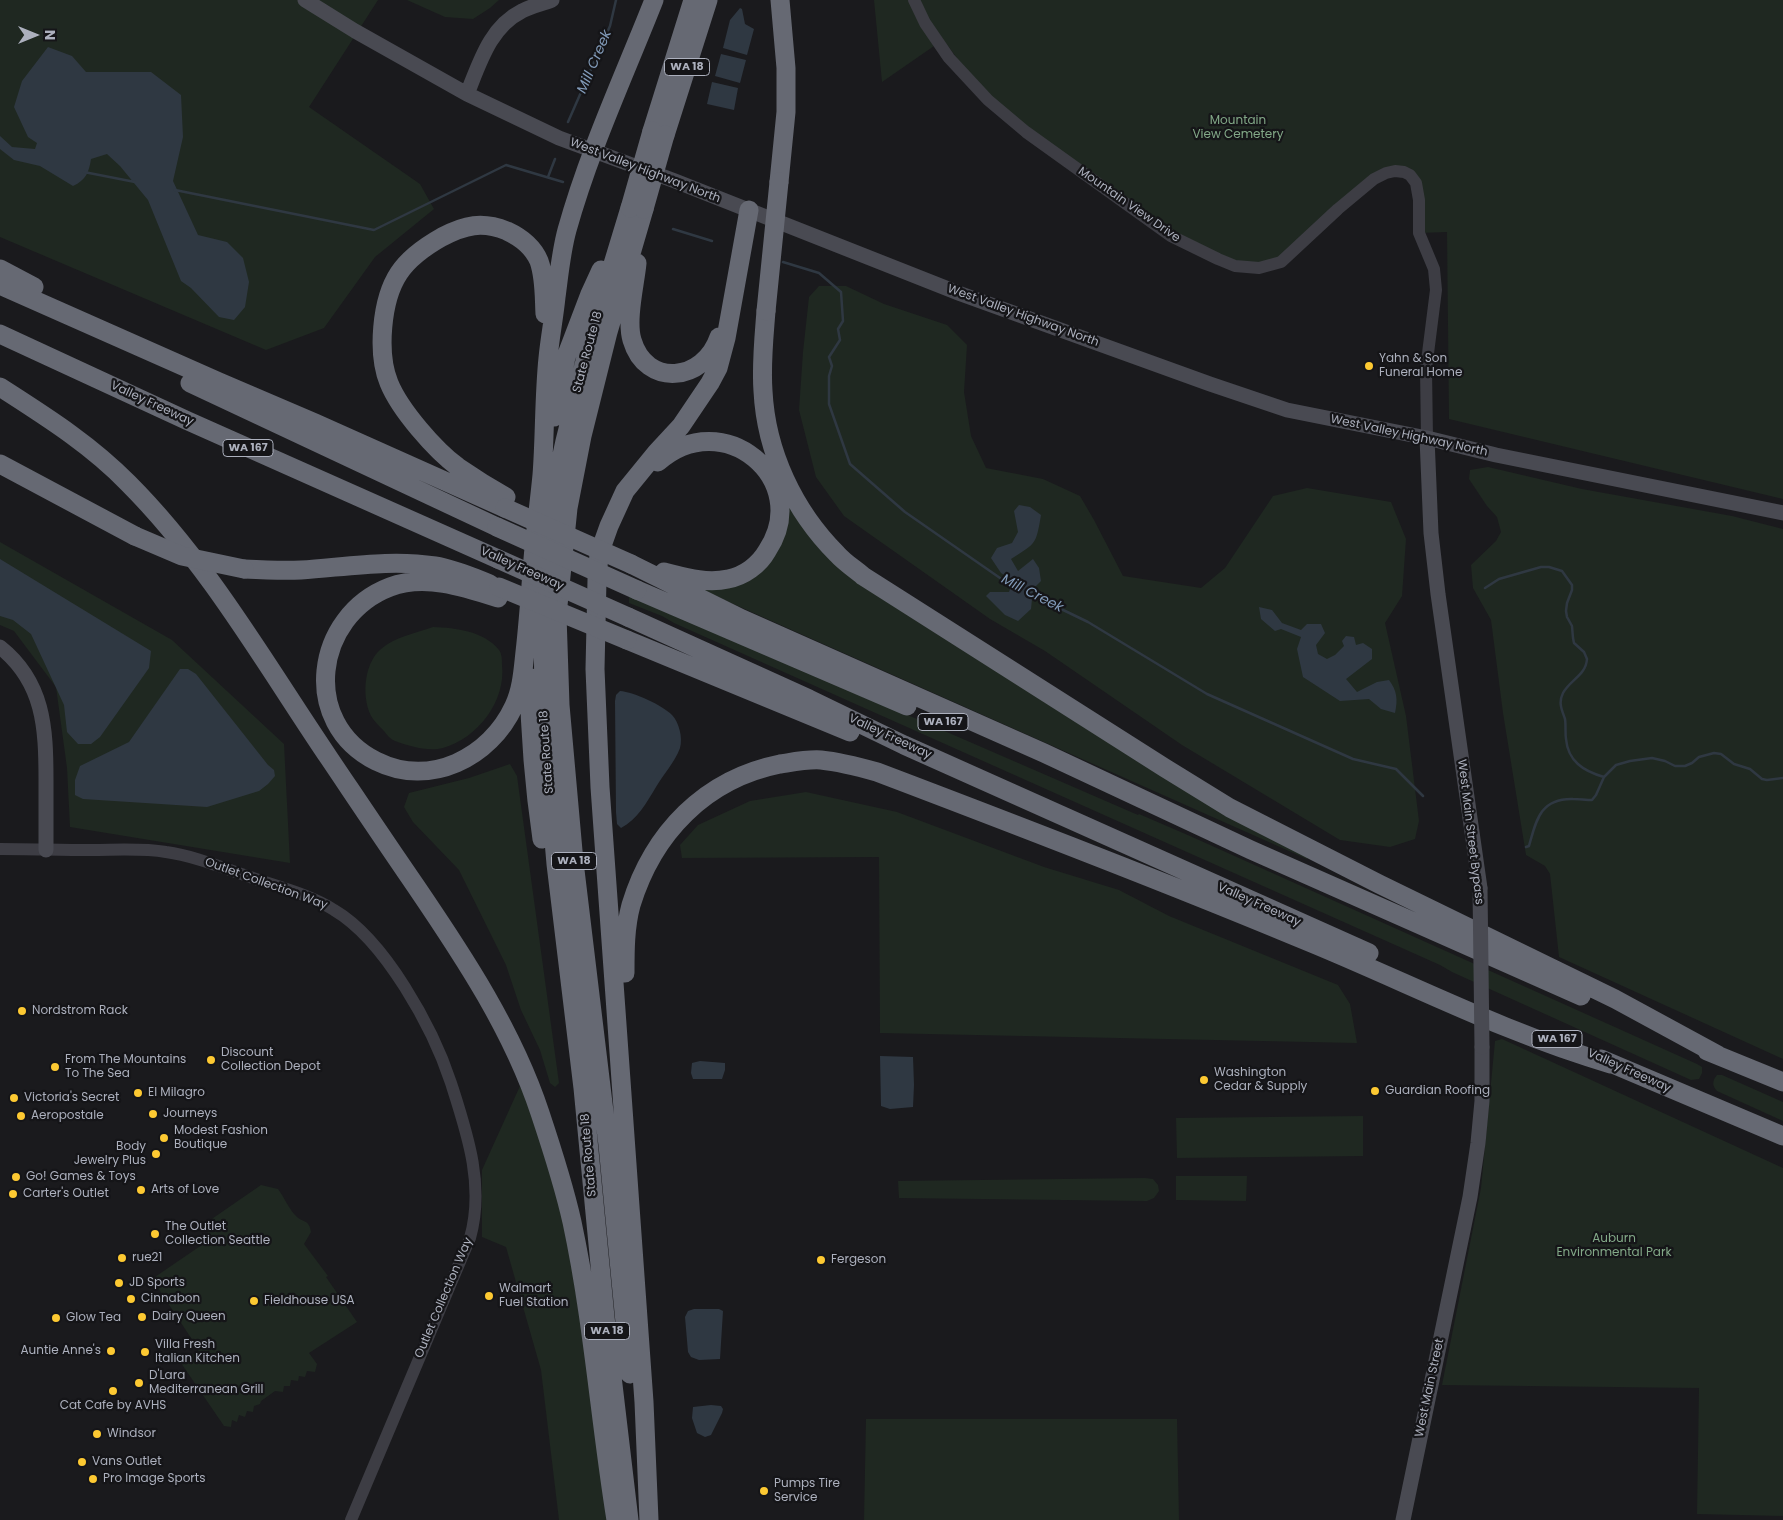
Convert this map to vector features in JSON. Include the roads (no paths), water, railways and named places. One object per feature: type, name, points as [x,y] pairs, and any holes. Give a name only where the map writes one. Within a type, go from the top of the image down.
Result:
[{"type":"highway","points":[[654,0],[594,151],[566,232],[548,357],[542,476],[533,551],[528,624],[522,678],[513,708],[496,735],[474,755],[438,770],[426,771],[407,770],[378,762],[367,756],[345,737],[332,716],[328,704],[326,672],[331,645],[336,633],[362,603],[373,595],[391,586],[422,581],[498,593],[573,619],[776,700],[1027,807],[1056,813]]},
{"type":"highway","name":"State Route 18","points":[[647,1520],[608,1145],[574,862],[560,704],[557,615],[568,508],[582,436],[637,208],[659,133],[693,0]]},
{"type":"highway","name":"State Route 18","points":[[659,133],[708,0]]},
{"type":"highway","points":[[780,0],[786,68],[786,112],[766,311],[763,391],[767,425],[776,459],[793,496],[814,528],[838,555],[863,576],[1230,808],[1379,884],[1615,999],[1718,1055]]},
{"type":"highway","points":[[637,208],[630,333],[636,350],[650,366],[659,371],[681,373],[692,370],[710,357],[718,339],[735,281]]},
{"type":"highway","name":"State Route 18","points":[[629,1520],[556,864],[545,734],[543,600],[553,497],[565,441],[592,333],[623,229],[637,208]]},
{"type":"highway","points":[[647,1520],[644,1402],[600,787],[595,669],[597,580],[600,554],[609,526],[625,491],[681,426],[710,384],[723,353],[749,210]]},
{"type":"highway","points":[[506,503],[457,466],[431,441],[402,407],[388,382],[381,344],[385,306],[399,274],[410,260],[433,242],[458,229],[474,225],[500,228],[520,237],[539,262],[544,282],[548,357]]},
{"type":"highway","points":[[542,476],[566,357],[605,260],[623,229]]},
{"type":"highway","points":[[0,269],[219,382]]},
{"type":"highway","points":[[0,285],[219,382],[506,503]]},
{"type":"highway","name":"WA 167","points":[[0,294],[496,528],[1195,831],[1251,850]]},
{"type":"highway","name":"Valley Freeway","points":[[0,334],[188,421],[628,617],[1056,813],[1443,986],[1611,1064],[1783,1136]]},
{"type":"highway","points":[[0,387],[66,430],[98,455],[128,482],[179,541],[227,605],[448,933],[492,1006],[540,1111],[572,1220],[588,1316],[616,1520]]},
{"type":"highway","points":[[625,491],[668,453],[680,447],[698,442],[720,442],[735,446],[750,454],[769,474],[775,485],[780,516],[777,532],[763,558],[742,574],[728,579],[707,580],[687,578],[631,564]]},
{"type":"highway","points":[[0,464],[135,536],[182,556],[244,569],[299,570],[388,563],[420,564],[461,572],[498,593]]},
{"type":"highway","name":"WA 167","points":[[506,503],[569,537],[631,564],[742,619],[1044,753],[1251,850],[1783,1082]]},
{"type":"highway","points":[[528,624],[530,725],[536,797],[581,1118],[588,1142]]},
{"type":"highway","points":[[625,1117],[626,942],[630,908],[643,874],[669,830],[710,793],[733,779],[762,768],[819,760],[877,772],[1134,870],[1370,967],[1493,1022],[1574,1053],[1611,1064]]},
{"type":"main road","name":"West Valley Highway North","points":[[305,0],[355,31],[468,94],[531,126],[970,297],[1218,387],[1288,410],[1427,438],[1496,455],[1783,513]]},
{"type":"main road","points":[[468,94],[487,46],[501,26],[524,10],[552,0]]},
{"type":"main road","name":"West Main Street Bypass","points":[[1427,438],[1431,533],[1438,594],[1480,888],[1482,1101],[1470,1197],[1457,1255]]},
{"type":"main road","points":[[0,647],[16,662],[31,685],[43,716],[46,742],[46,850]]},
{"type":"main road","name":"West Main Street","points":[[1403,1520],[1457,1255]]},
{"type":"street","name":"Mountain View Drive","points":[[914,0],[925,23],[949,58],[988,100],[1026,132],[1171,236],[1235,266],[1259,268],[1281,262],[1374,178],[1395,171],[1410,175],[1416,183],[1419,200],[1419,233],[1434,268],[1436,279],[1426,369],[1427,438]]},
{"type":"street","name":"Outlet Collection Way","points":[[0,849],[167,852],[200,860],[326,905],[350,920],[380,953],[407,992],[436,1043],[457,1102],[470,1150],[477,1190],[475,1221],[470,1238],[351,1520]]},
{"type":"water","points":[[740,8],[742,9],[745,24],[754,29],[747,55],[723,48],[730,20]]},
{"type":"water","points":[[48,47],[72,56],[86,72],[151,72],[181,95],[183,137],[173,181],[198,235],[227,242],[243,258],[249,282],[245,307],[234,320],[219,317],[191,288],[181,281],[148,200],[120,166],[107,154],[91,159],[86,175],[73,186],[40,166],[14,160],[0,149],[0,136],[12,147],[35,149],[37,143],[28,137],[14,107],[22,81]]},
{"type":"water","points":[[721,54],[746,60],[740,83],[715,76]]},
{"type":"water","points":[[712,82],[738,88],[734,110],[707,104]]},
{"type":"water","points":[[1019,505],[1030,507],[1041,515],[1034,542],[1026,550],[1011,559],[1018,571],[1033,559],[1039,568],[1041,581],[1033,589],[1031,609],[1018,621],[1005,615],[986,596],[990,592],[1009,592],[1013,581],[1001,573],[991,558],[997,548],[1012,543],[1018,532],[1014,511]]},
{"type":"water","points":[[0,559],[151,651],[149,668],[100,737],[91,744],[78,744],[67,732],[64,705],[31,634],[13,620],[0,616]]},
{"type":"water","points":[[1259,607],[1272,610],[1282,623],[1301,630],[1307,624],[1321,624],[1325,633],[1316,645],[1318,654],[1327,659],[1335,655],[1344,646],[1342,641],[1346,636],[1354,637],[1356,645],[1363,643],[1372,649],[1372,659],[1346,679],[1357,692],[1377,682],[1389,680],[1396,695],[1395,713],[1381,709],[1369,699],[1340,701],[1303,677],[1297,649],[1301,637],[1281,629],[1275,631],[1261,619]]},
{"type":"water","points":[[180,669],[188,669],[196,674],[268,765],[274,770],[275,776],[259,791],[207,807],[83,799],[75,795],[75,780],[80,766],[129,742]]},
{"type":"water","points":[[620,691],[640,696],[655,703],[672,715],[680,730],[681,740],[680,748],[675,758],[645,804],[627,825],[621,828],[617,824],[616,812],[615,701],[616,695]]},
{"type":"water","points":[[880,1056],[913,1057],[913,1107],[890,1109],[881,1106]]},
{"type":"water","points":[[700,1061],[725,1063],[722,1079],[693,1079],[691,1073],[692,1063]]},
{"type":"water","points":[[694,1309],[719,1309],[723,1311],[720,1359],[699,1360],[691,1357],[688,1352],[685,1317],[688,1311]]},
{"type":"water","points":[[721,1406],[723,1409],[711,1435],[705,1437],[697,1433],[692,1418],[693,1407]]},
{"type":"waterway","name":"Mill Creek","points":[[568,122],[610,26],[616,0]]},
{"type":"waterway","name":"Mill Creek","points":[[548,177],[555,159]]},
{"type":"waterway","points":[[175,190],[374,230],[506,165],[563,182]]},
{"type":"waterway","points":[[84,172],[135,182]]},
{"type":"waterway","points":[[673,229],[712,241]]},
{"type":"waterway","name":"Mill Creek","points":[[783,262],[819,273],[841,292],[843,321],[838,329],[840,340],[829,357],[832,366],[829,376],[829,404],[850,464],[905,512],[1013,587]]},
{"type":"waterway","points":[[1485,588],[1499,579],[1541,567],[1562,571],[1572,585],[1567,603],[1567,617],[1572,626],[1574,643],[1584,652],[1587,659],[1584,669],[1566,688],[1562,697],[1561,703],[1565,719],[1567,747],[1578,764],[1589,772],[1604,777]]},
{"type":"waterway","name":"Mill Creek","points":[[1030,594],[1088,622],[1207,694],[1353,759],[1396,769],[1423,796]]},
{"type":"waterway","name":"Mill Creek","points":[[1526,847],[1529,846],[1537,820],[1546,807],[1553,802],[1562,800],[1592,800],[1604,777],[1616,765],[1630,761],[1652,758],[1675,766],[1685,766],[1699,757],[1714,753],[1721,754],[1734,764],[1750,769],[1762,779],[1783,778]]},
{"type":"place","name":"Yahn & Son Funeral Home","points":[[1369,366]]},
{"type":"place","name":"Nordstrom Rack","points":[[22,1011]]},
{"type":"place","name":"Discount Collection Depot","points":[[211,1060]]},
{"type":"place","name":"From The Mountains To The Sea","points":[[55,1067]]},
{"type":"place","name":"Washington Cedar & Supply","points":[[1204,1080]]},
{"type":"place","name":"Guardian Roofing","points":[[1375,1091]]},
{"type":"place","name":"El Milagro","points":[[138,1093]]},
{"type":"place","name":"Victoria's Secret","points":[[14,1098]]},
{"type":"place","name":"Journeys","points":[[153,1114]]},
{"type":"place","name":"Aeropostale","points":[[21,1116]]},
{"type":"place","name":"Modest Fashion Boutique","points":[[164,1138]]},
{"type":"place","name":"Body Jewelry Plus","points":[[156,1154]]},
{"type":"place","name":"Go! Games & Toys","points":[[16,1177]]},
{"type":"place","name":"Arts of Love","points":[[141,1190]]},
{"type":"place","name":"Carter's Outlet","points":[[13,1194]]},
{"type":"place","name":"The Outlet Collection Seattle","points":[[155,1234]]},
{"type":"place","name":"rue21","points":[[122,1258]]},
{"type":"place","name":"Fergeson","points":[[821,1260]]},
{"type":"place","name":"JD Sports","points":[[119,1283]]},
{"type":"place","name":"Walmart Fuel Station","points":[[489,1296]]},
{"type":"place","name":"Cinnabon","points":[[131,1299]]},
{"type":"place","name":"Fieldhouse USA","points":[[254,1301]]},
{"type":"place","name":"Dairy Queen","points":[[142,1317]]},
{"type":"place","name":"Glow Tea","points":[[56,1318]]},
{"type":"place","name":"Auntie Anne's","points":[[111,1351]]},
{"type":"place","name":"Villa Fresh Italian Kitchen","points":[[145,1352]]},
{"type":"place","name":"D'Lara Mediterranean Grill","points":[[139,1383]]},
{"type":"place","name":"Cat Cafe by AVHS","points":[[113,1391]]},
{"type":"place","name":"Windsor","points":[[97,1434]]},
{"type":"place","name":"Vans Outlet","points":[[82,1462]]},
{"type":"place","name":"Pro Image Sports","points":[[93,1479]]},
{"type":"place","name":"Pumps Tire Service","points":[[764,1491]]},
{"type":"park label","name":"Mountain View Cemetery","points":[[1238,128]]},
{"type":"park label","name":"Auburn Environmental Park","points":[[1614,1246]]}]
